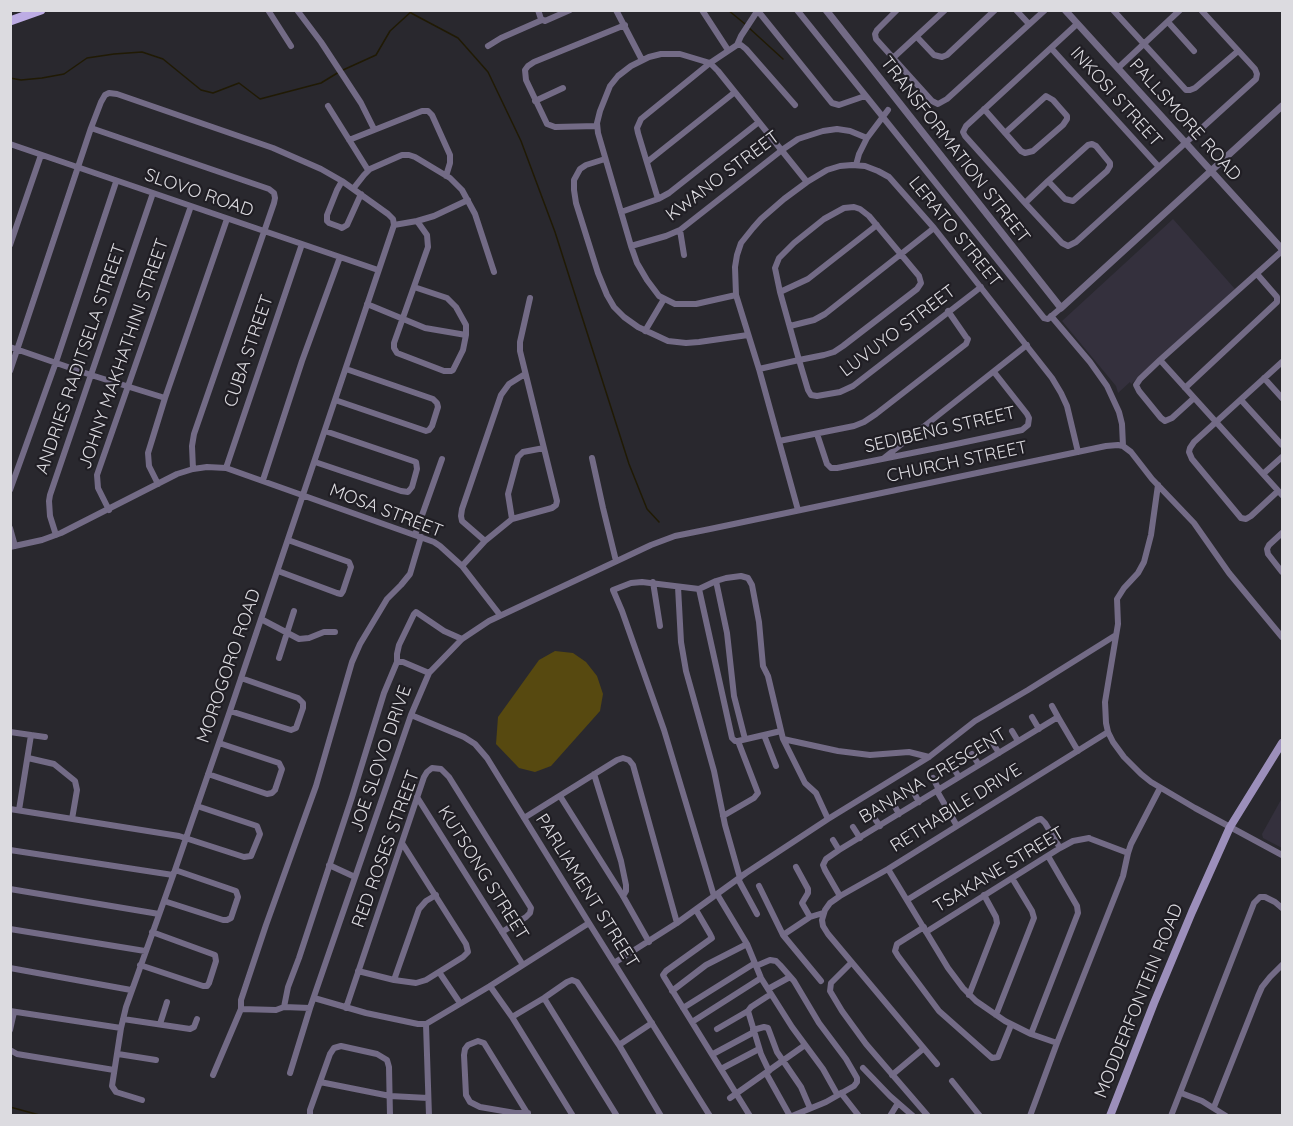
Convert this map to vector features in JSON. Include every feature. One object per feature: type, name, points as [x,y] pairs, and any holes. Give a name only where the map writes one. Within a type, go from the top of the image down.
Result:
[{"type":"main road","points":[[10,21],[41,10]]},
{"type":"main road","name":"MODDERFONTEIN ROAD","points":[[1110,1116],[1154,1003],[1230,827],[1282,743]]},
{"type":"main road","name":"MODDERFONTEIN ROAD","points":[[1115,1116],[1196,913],[1199,899]]},
{"type":"street","points":[[268,10],[291,46]]},
{"type":"street","points":[[297,10],[361,103],[374,129]]},
{"type":"street","points":[[538,10],[542,20]]},
{"type":"street","points":[[488,46],[542,20],[570,10]]},
{"type":"street","points":[[616,10],[642,60]]},
{"type":"street","points":[[702,10],[728,50]]},
{"type":"street","points":[[797,10],[1044,318],[1049,318],[1090,362],[1112,394],[1122,424],[1123,446],[1131,452],[1194,523],[1225,568],[1282,637]]},
{"type":"street","name":"TRANSFORMATION STREET","points":[[826,10],[1061,308]]},
{"type":"street","points":[[897,10],[875,34],[878,42],[936,104],[947,99],[1044,10]]},
{"type":"street","points":[[893,58],[945,10]]},
{"type":"street","points":[[917,37],[934,56],[942,57],[947,55],[995,10]]},
{"type":"street","points":[[1016,10],[1029,24]]},
{"type":"street","name":"PALLSMORE ROAD","points":[[1065,10],[1282,250]]},
{"type":"street","points":[[1113,10],[1186,90],[1195,88],[1238,51]]},
{"type":"street","points":[[1118,68],[1180,10]]},
{"type":"street","points":[[1077,24],[966,126],[963,133],[1062,243],[1070,245],[1256,79],[1256,71],[1201,10]]},
{"type":"street","points":[[658,200],[638,133],[640,119],[710,63],[737,45],[744,30],[758,11],[832,103],[839,105],[865,96]]},
{"type":"street","points":[[1167,22],[1194,51]]},
{"type":"street","points":[[597,126],[549,126],[535,101],[525,75],[526,68],[625,25]]},
{"type":"street","points":[[737,45],[744,47],[795,105]]},
{"type":"street","name":"INKOSI STREET","points":[[1051,48],[1159,167]]},
{"type":"street","points":[[736,295],[690,305],[675,304],[654,291],[647,280],[637,263],[631,246],[597,126],[610,86],[622,72],[642,60],[661,54],[686,55],[710,63],[807,182]]},
{"type":"street","points":[[535,101],[563,88]]},
{"type":"street","points":[[647,162],[735,92]]},
{"type":"street","points":[[10,371],[91,128],[101,102],[109,93],[273,148],[321,169],[388,214],[393,219],[394,225],[417,221],[468,200]]},
{"type":"street","points":[[984,109],[1005,133],[1023,153],[1029,153],[1063,125],[1067,116],[1053,100],[1046,96],[1005,133]]},
{"type":"street","points":[[328,106],[368,170]]},
{"type":"street","points":[[1049,318],[1282,106]]},
{"type":"street","points":[[350,140],[426,110],[430,112],[450,155],[446,176]]},
{"type":"street","points":[[856,165],[867,138],[888,110]]},
{"type":"street","points":[[621,212],[658,200],[675,189],[759,122]]},
{"type":"street","points":[[91,128],[272,190],[274,193],[275,198],[192,440],[193,469]]},
{"type":"street","name":"KWANO STREET","points":[[631,246],[680,230],[794,141],[830,129],[850,131],[867,138]]},
{"type":"street","name":"SLOVO ROAD","points":[[10,144],[378,270]]},
{"type":"street","points":[[1025,203],[1048,181],[1085,147],[1093,144],[1110,161],[1107,171],[1077,199],[1071,201],[1067,200],[1048,181]]},
{"type":"street","points":[[353,189],[368,170],[406,154],[415,157],[446,176],[462,190],[484,239],[494,272]]},
{"type":"street","points":[[10,245],[41,155]]},
{"type":"street","points":[[605,159],[583,167],[577,172],[573,184],[576,203],[598,273],[614,307],[645,331],[668,341],[686,343],[748,335]]},
{"type":"street","name":"LERATO STREET","points":[[798,510],[736,295],[735,261],[744,238],[761,219],[807,182],[820,173],[834,168],[856,165],[871,168],[889,177],[934,228],[1052,378],[1069,413],[1078,452]]},
{"type":"street","points":[[342,181],[327,215],[329,223],[340,227],[347,225],[361,194]]},
{"type":"street","points":[[10,490],[56,362],[116,182]]},
{"type":"street","name":"ANDRIES RADITSELA STREET","points":[[56,535],[50,516],[49,501],[153,194]]},
{"type":"street","name":"JOHNY MAKHATHINI STREET","points":[[109,510],[98,488],[96,480],[98,470],[191,206]]},
{"type":"street","name":"LUVUYO STREET","points":[[799,360],[830,354],[837,350],[921,284],[921,278],[864,211],[854,207],[844,208],[830,215],[794,243],[776,263],[780,292],[799,360],[808,390],[811,395],[845,390],[857,384],[981,286]]},
{"type":"street","points":[[158,484],[149,466],[148,453],[227,219]]},
{"type":"street","points":[[414,287],[441,296],[452,303],[466,325],[463,350],[453,370],[444,371],[395,351],[394,343],[428,242],[427,235],[417,221]]},
{"type":"street","name":"MOROGORO ROAD","points":[[114,1070],[121,1028],[131,990],[187,838],[394,225]]},
{"type":"street","points":[[780,292],[808,279],[877,225]]},
{"type":"street","points":[[790,326],[814,320],[825,314],[934,228]]},
{"type":"street","points":[[680,230],[684,255]]},
{"type":"street","name":"CUBA STREET","points":[[226,468],[302,244]]},
{"type":"street","points":[[1194,398],[1166,421],[1161,418],[1136,385],[1160,360],[1282,250]]},
{"type":"street","points":[[263,480],[302,361],[340,257]]},
{"type":"street","points":[[1185,388],[1277,302],[1277,297],[1257,274]]},
{"type":"street","points":[[462,566],[512,519],[552,508],[557,503],[520,347],[530,298]]},
{"type":"street","points":[[645,331],[664,299]]},
{"type":"street","points":[[367,304],[430,329],[466,335]]},
{"type":"street","points":[[779,441],[854,426],[871,418],[964,346],[968,339],[948,311]]},
{"type":"street","points":[[884,458],[1027,345]]},
{"type":"street","points":[[10,347],[165,398]]},
{"type":"street","points":[[759,369],[799,360]]},
{"type":"street","points":[[1160,360],[1194,398],[1216,422],[1280,493],[1246,519],[1239,516],[1190,454],[1191,445],[1216,422],[1241,400],[1282,362]]},
{"type":"street","points":[[335,400],[426,430],[431,428],[438,410],[438,405],[433,399],[346,369]]},
{"type":"street","name":"SEDIBENG STREET","points":[[817,434],[826,461],[831,468],[837,468],[1019,431],[1029,422],[1027,414],[994,372]]},
{"type":"street","points":[[485,542],[462,521],[462,509],[501,395],[509,384],[525,374]]},
{"type":"street","points":[[1264,378],[1282,398]]},
{"type":"street","points":[[1241,400],[1282,445]]},
{"type":"street","points":[[315,462],[400,491],[408,492],[412,487],[417,469],[416,462],[325,431]]},
{"type":"street","name":"CHURCH STREET","points":[[798,510],[1112,445],[1123,446]]},
{"type":"street","points":[[512,519],[508,494],[518,457],[523,453],[544,448]]},
{"type":"street","points":[[1263,474],[1282,457]]},
{"type":"street","points":[[592,458],[616,561]]},
{"type":"street","points":[[213,1075],[241,1009],[241,1000],[266,925],[316,786],[352,662],[387,599],[410,573],[418,536],[442,459]]},
{"type":"street","name":"MOSA STREET","points":[[13,547],[56,535],[177,474],[207,467],[226,468],[418,536],[440,546],[462,566],[500,615]]},
{"type":"street","points":[[1158,485],[1151,535],[1144,562],[1117,599],[1119,617],[1105,702],[1108,732],[1117,748],[1151,782],[1282,855]]},
{"type":"street","name":"JOE SLOVO DRIVE","points":[[290,1073],[310,1008],[411,715],[429,673],[474,629],[659,542],[675,536],[798,510]]},
{"type":"street","points":[[10,528],[13,547]]},
{"type":"street","points":[[1281,536],[1267,549],[1268,554],[1282,572]]},
{"type":"street","points":[[278,571],[341,594],[351,567],[349,562],[288,540]]},
{"type":"street","points":[[828,819],[816,793],[805,783],[783,739],[768,676],[763,666],[759,622],[751,582],[741,576],[716,581],[699,589],[642,582],[613,590],[664,730],[716,895],[747,944],[761,978],[792,1028],[839,1094],[859,1116]]},
{"type":"street","points":[[716,581],[727,633],[741,740],[758,793],[754,798],[723,816]]},
{"type":"street","points":[[653,582],[660,626]]},
{"type":"street","points":[[678,587],[681,642],[686,671],[714,771],[739,878],[757,914]]},
{"type":"street","points":[[699,589],[733,740],[781,731]]},
{"type":"street","points":[[279,658],[294,611]]},
{"type":"street","points":[[284,1007],[288,987],[384,693],[397,662],[399,645],[415,613],[444,632],[462,639]]},
{"type":"street","points":[[261,619],[299,639],[324,632],[335,632]]},
{"type":"street","points":[[615,963],[828,819],[929,757],[975,722],[1116,635]]},
{"type":"street","points":[[397,662],[403,662],[429,673]]},
{"type":"street","points":[[230,711],[291,730],[297,726],[303,708],[303,703],[299,699],[241,678]]},
{"type":"street","points":[[1052,706],[1078,751]]},
{"type":"street","name":"PARLIAMENT STREET","points":[[411,715],[457,733],[475,744],[487,758],[710,1116]]},
{"type":"street","points":[[1032,717],[1039,729]]},
{"type":"street","name":"BANANA CRESCENT","points":[[839,850],[1058,717]]},
{"type":"street","points":[[1012,731],[1018,741]]},
{"type":"street","points":[[10,732],[45,737]]},
{"type":"street","name":"RETHABILE DRIVE","points":[[823,913],[830,903],[840,896],[1108,732]]},
{"type":"street","points":[[19,810],[31,735]]},
{"type":"street","points":[[764,735],[776,766]]},
{"type":"street","points":[[783,739],[838,751],[870,755],[909,752],[929,757]]},
{"type":"street","points":[[208,774],[267,794],[275,790],[282,771],[280,764],[219,742]]},
{"type":"street","points":[[992,742],[999,753]]},
{"type":"street","points":[[972,754],[979,765]]},
{"type":"street","points":[[28,758],[54,764],[75,781],[77,790],[72,819]]},
{"type":"street","points":[[524,818],[594,774],[626,758],[631,762],[677,923]]},
{"type":"street","points":[[952,766],[959,777]]},
{"type":"street","name":"RED ROSES STREET","points":[[346,1008],[417,797],[427,772],[432,768],[441,769],[449,777],[531,908],[529,915],[502,932]]},
{"type":"street","points":[[594,774],[626,882],[626,891],[623,896]]},
{"type":"street","points":[[933,778],[957,826]]},
{"type":"street","points":[[1030,1116],[1123,876],[1128,853],[1160,788]]},
{"type":"street","points":[[913,791],[920,802]]},
{"type":"street","points":[[560,796],[649,942]]},
{"type":"street","name":"KUTSONG STREET","points":[[417,797],[523,965]]},
{"type":"street","points":[[893,803],[899,814]]},
{"type":"street","points":[[10,809],[187,838],[246,858],[254,853],[260,830],[255,825],[197,806]]},
{"type":"street","points":[[872,815],[880,826]]},
{"type":"street","points":[[907,900],[1037,820],[1041,819],[1045,823],[1060,848]]},
{"type":"street","points":[[853,827],[860,838]]},
{"type":"street","name":"TSAKANE STREET","points":[[1011,1025],[998,1057],[992,1059],[939,1011],[895,951],[897,944],[984,896],[1072,841],[1090,839],[1128,853]]},
{"type":"street","points":[[833,840],[839,850],[826,859],[823,865],[840,896]]},
{"type":"street","points":[[358,971],[416,983],[440,972],[468,952],[436,895],[402,843]]},
{"type":"street","points":[[10,850],[174,873],[236,891],[238,897],[231,918],[226,920],[164,901]]},
{"type":"street","points":[[1031,1034],[1078,912],[1076,902],[1048,856]]},
{"type":"street","points":[[329,865],[356,877]]},
{"type":"street","points":[[796,867],[808,889],[802,903],[810,916]]},
{"type":"street","points":[[888,868],[956,980],[969,995],[1011,1025],[1057,1043]]},
{"type":"street","points":[[996,1015],[1034,918],[1011,878]]},
{"type":"street","points":[[759,886],[783,935],[820,981]]},
{"type":"street","points":[[10,889],[159,914]]},
{"type":"street","points":[[394,980],[419,909],[423,903],[436,895]]},
{"type":"street","points":[[969,995],[997,923],[984,896]]},
{"type":"street","points":[[1171,1116],[1256,899],[1265,897],[1282,908]]},
{"type":"street","points":[[696,910],[712,938],[664,973],[664,977],[713,1054],[733,1096],[750,1116]]},
{"type":"street","points":[[783,935],[810,916],[823,913],[822,920],[828,934],[937,1064]]},
{"type":"street","points":[[314,998],[346,1008],[426,1024],[589,923]]},
{"type":"street","points":[[10,929],[145,951]]},
{"type":"street","points":[[140,964],[203,986],[209,983],[216,961],[215,955],[152,932]]},
{"type":"street","points":[[672,991],[706,965],[747,944]]},
{"type":"street","points":[[682,1008],[755,964],[770,960],[776,961],[790,977],[819,1023],[846,1059],[857,1078],[857,1083],[813,1110],[791,1116],[768,1072],[748,1011]]},
{"type":"street","points":[[851,963],[831,983],[830,991],[866,1044],[928,1116]]},
{"type":"street","points":[[1214,1107],[1262,987],[1282,965]]},
{"type":"street","points":[[10,968],[131,990]]},
{"type":"street","points":[[440,972],[460,1004]]},
{"type":"street","points":[[717,1029],[748,1011],[751,1006],[790,977]]},
{"type":"street","points":[[692,1022],[761,978]]},
{"type":"street","points":[[512,1017],[570,981],[577,982],[619,1045],[661,1116]]},
{"type":"street","points":[[490,986],[512,1017],[573,1116]]},
{"type":"street","points":[[544,998],[617,1116]]},
{"type":"street","points":[[160,1024],[167,1002]]},
{"type":"street","points":[[241,1009],[276,1011],[284,1007],[310,1008]]},
{"type":"street","points":[[10,1030],[12,1011],[121,1028]]},
{"type":"street","points":[[123,1019],[190,1029],[194,1027],[197,1019]]},
{"type":"street","points":[[619,1045],[652,1023]]},
{"type":"street","points":[[426,1024],[429,1116]]},
{"type":"street","points":[[713,1054],[754,1031],[764,1027],[768,1028],[776,1049],[813,1110]]},
{"type":"street","points":[[478,1041],[484,1043],[529,1114],[480,1107],[470,1102],[466,1095],[464,1055],[468,1045],[478,1041]]},
{"type":"street","points":[[733,1096],[805,1045]]},
{"type":"street","points":[[310,1116],[310,1110],[331,1052],[337,1047],[377,1054],[385,1058],[388,1064],[390,1116]]},
{"type":"street","points":[[721,1069],[759,1049]]},
{"type":"street","points":[[892,1075],[923,1049]]},
{"type":"street","points":[[10,1050],[15,1053],[114,1070],[112,1084],[114,1090],[142,1100]]},
{"type":"street","points":[[118,1054],[156,1060]]},
{"type":"street","points":[[863,1068],[913,1116]]},
{"type":"street","points":[[952,1081],[980,1116]]},
{"type":"street","points":[[320,1082],[390,1096],[428,1098]]},
{"type":"street","points":[[1181,1092],[1214,1107],[1226,1116]]},
{"type":"street","points":[[890,1116],[898,1103]]},
{"type":"shaded area","points":[[1173,219],[1235,289],[1131,384],[1130,382],[1118,393],[1116,386],[1062,321]]},
{"type":"shaded area","points":[[555,651],[573,653],[586,662],[597,676],[603,694],[600,711],[551,766],[535,772],[519,768],[496,744],[498,717],[539,660]]},
{"type":"shaded area","points":[[1282,798],[1282,848],[1263,838],[1262,834]]},
{"type":"waterway","points":[[343,70],[376,55],[390,31],[413,10]]},
{"type":"waterway","points":[[728,10],[745,24]]},
{"type":"waterway","points":[[411,13],[458,38],[488,72],[521,141],[555,232],[629,464],[647,509],[659,522]]},
{"type":"waterway","points":[[748,27],[783,59]]},
{"type":"waterway","points":[[10,78],[21,80],[64,74],[87,58],[142,52],[163,59],[201,90],[213,93],[239,83],[260,99],[321,83],[339,72]]},
{"type":"waterway","points":[[10,1107],[43,1116]]}]
